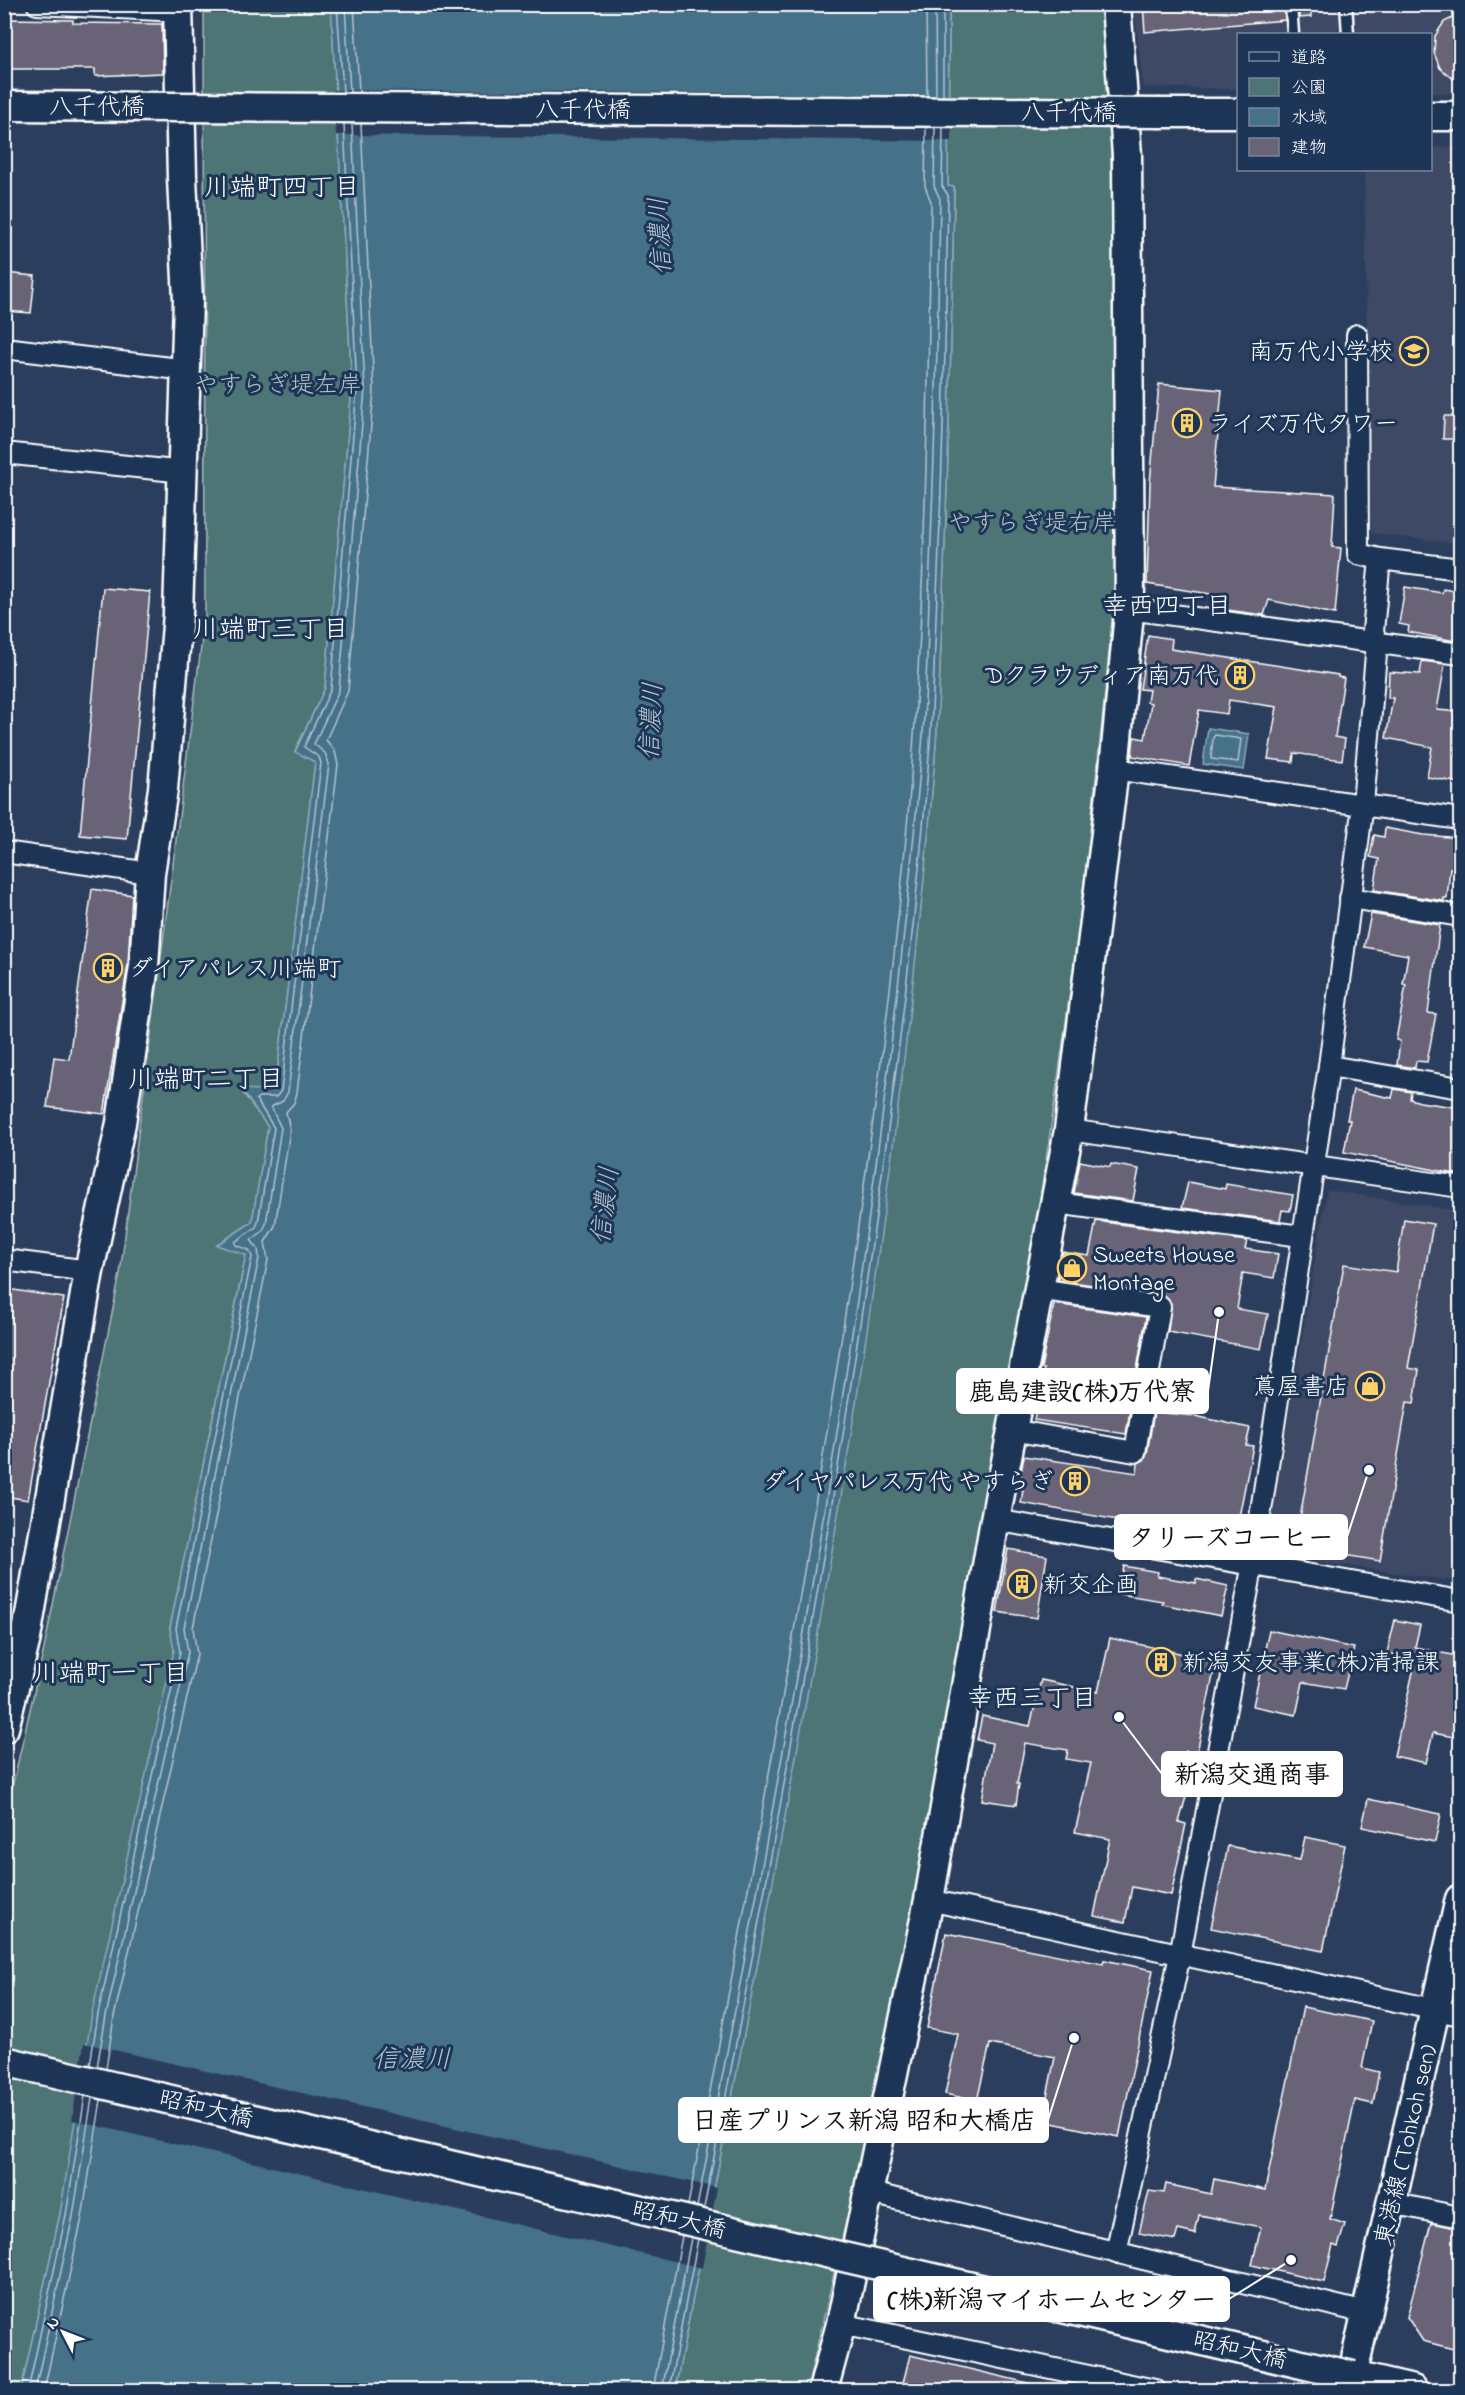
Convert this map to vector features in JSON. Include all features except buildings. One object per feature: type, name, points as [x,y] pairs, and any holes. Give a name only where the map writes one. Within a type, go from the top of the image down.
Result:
[{"type":"street","points":[[4,1728],[15,1636],[121,1123],[144,966],[150,873],[164,777],[178,614],[187,370],[188,300],[182,178],[179,8],[37,4]]},
{"type":"street","points":[[823,2391],[841,2324],[929,1900],[995,1520],[1056,1203],[1069,1130],[1114,769],[1129,609],[1127,155],[1116,4]]},
{"type":"street","name":"八千代橋","points":[[4,105],[1237,113]]},
{"type":"street","points":[[1432,116],[1461,116]]},
{"type":"street","points":[[1357,334],[1358,554],[1461,569]]},
{"type":"street","points":[[4,348],[187,370]]},
{"type":"street","points":[[4,453],[184,472]]},
{"type":"street","points":[[1116,2253],[1180,1955],[1253,1563],[1301,1236],[1329,1066],[1363,804],[1377,643],[1373,631],[1380,559]]},
{"type":"street","points":[[1129,609],[1461,654]]},
{"type":"street","points":[[1114,769],[1461,819]]},
{"type":"street","points":[[4,852],[150,873]]},
{"type":"street","points":[[1350,898],[1461,916]]},
{"type":"street","points":[[1329,1066],[1461,1088]]},
{"type":"street","points":[[1069,1130],[1461,1187]]},
{"type":"street","points":[[1056,1203],[1301,1236]]},
{"type":"street","points":[[4,1260],[89,1271]]},
{"type":"street","points":[[1012,1430],[1135,1452],[1160,1307],[1038,1288]]},
{"type":"street","points":[[995,1520],[1253,1563],[1461,1601]]},
{"type":"street","name":"東港線 (Tohkoh sen)","points":[[1351,2383],[1391,2203],[1449,2012],[1461,1899]]},
{"type":"street","points":[[929,1900],[1449,2012]]},
{"type":"street","name":"昭和大橋","points":[[4,2061],[1351,2383],[1413,2391]]},
{"type":"street","points":[[867,2192],[1366,2313]]},
{"type":"street","points":[[1391,2203],[1461,2217]]},
{"type":"street","points":[[841,2324],[1086,2383],[1155,2391]]},
{"type":"lane","points":[[1291,4],[1293,33]]},
{"type":"lane","points":[[1346,4],[1348,33]]},
{"type":"shaded area","points":[[1134,5],[1460,5],[1460,94],[1432,93],[1432,33],[1237,33],[1237,89],[1143,87]]},
{"type":"shaded area","name":"南万代小学校","points":[[1432,147],[1460,147],[1460,544],[1371,533],[1364,171],[1432,171]]},
{"type":"shaded area","points":[[1327,1190],[1460,1211],[1460,1582],[1265,1554]]},
{"type":"green space","name":"やすらぎ堤左岸","points":[[204,5],[331,5],[352,388],[325,688],[295,751],[315,762],[275,1091],[241,1090],[268,1127],[252,1222],[217,1245],[246,1254],[170,1628],[175,1650],[60,2214],[21,2390],[5,2390],[5,1818],[44,1649],[120,1274],[205,616]]},
{"type":"green space","name":"やすらぎ堤右岸","points":[[949,5],[1107,5],[1120,437],[1120,515],[1113,612],[1091,824],[1046,1160],[991,1494],[865,2162],[853,2192],[807,2390],[675,2390],[791,1781],[827,1577],[890,1168],[915,963],[937,733],[946,519],[954,187],[948,187]]},
{"type":"water","name":"信濃川","points":[[331,5],[949,5],[948,186],[954,187],[946,519],[937,733],[915,963],[890,1168],[861,1373],[828,1577],[754,1984],[675,2390],[21,2390],[60,2214],[92,2013],[174,1650],[170,1628],[246,1255],[217,1245],[252,1222],[268,1127],[241,1089],[275,1091],[315,762],[295,752],[325,688],[352,388]]},
{"type":"water","points":[[1208,728],[1249,734],[1244,770],[1203,764]]},
{"type":"pier","points":[[333,90],[952,95],[952,141],[336,135]]},
{"type":"pier","points":[[84,2043],[717,2188],[702,2268],[72,2120]]},
{"type":"place","name":"南万代小学校","points":[[1414,351]]},
{"type":"place","name":"ライズ万代タワー","points":[[1187,423]]},
{"type":"place","name":"Dクラウディア南万代","points":[[1240,675]]},
{"type":"place","name":"ダイアパレス川端町","points":[[108,968]]},
{"type":"place","name":"Sweets House Montage","points":[[1072,1268]]},
{"type":"place","name":"鹿島建設(株)万代寮","points":[[1219,1312]]},
{"type":"place","name":"蔦屋書店","points":[[1370,1386]]},
{"type":"place","name":"タリーズコーヒー","points":[[1369,1470]]},
{"type":"place","name":"ダイヤパレス万代 やすらぎ","points":[[1075,1481]]},
{"type":"place","name":"新交企画","points":[[1022,1584]]},
{"type":"place","name":"新潟交友事業(株)清掃課","points":[[1161,1662]]},
{"type":"place","name":"新潟交通商事","points":[[1119,1717]]},
{"type":"place","name":"日産プリンス新潟 昭和大橋店","points":[[1074,2038]]},
{"type":"place","name":"(株)新潟マイホームセンター","points":[[1291,2260]]},
{"type":"district","name":"川端町四丁目","points":[[282,186]]},
{"type":"district","name":"幸西四丁目","points":[[1167,605]]},
{"type":"district","name":"川端町三丁目","points":[[271,628]]},
{"type":"district","name":"川端町二丁目","points":[[206,1078]]},
{"type":"district","name":"川端町一丁目","points":[[111,1672]]},
{"type":"district","name":"幸西三丁目","points":[[1032,1697]]}]
